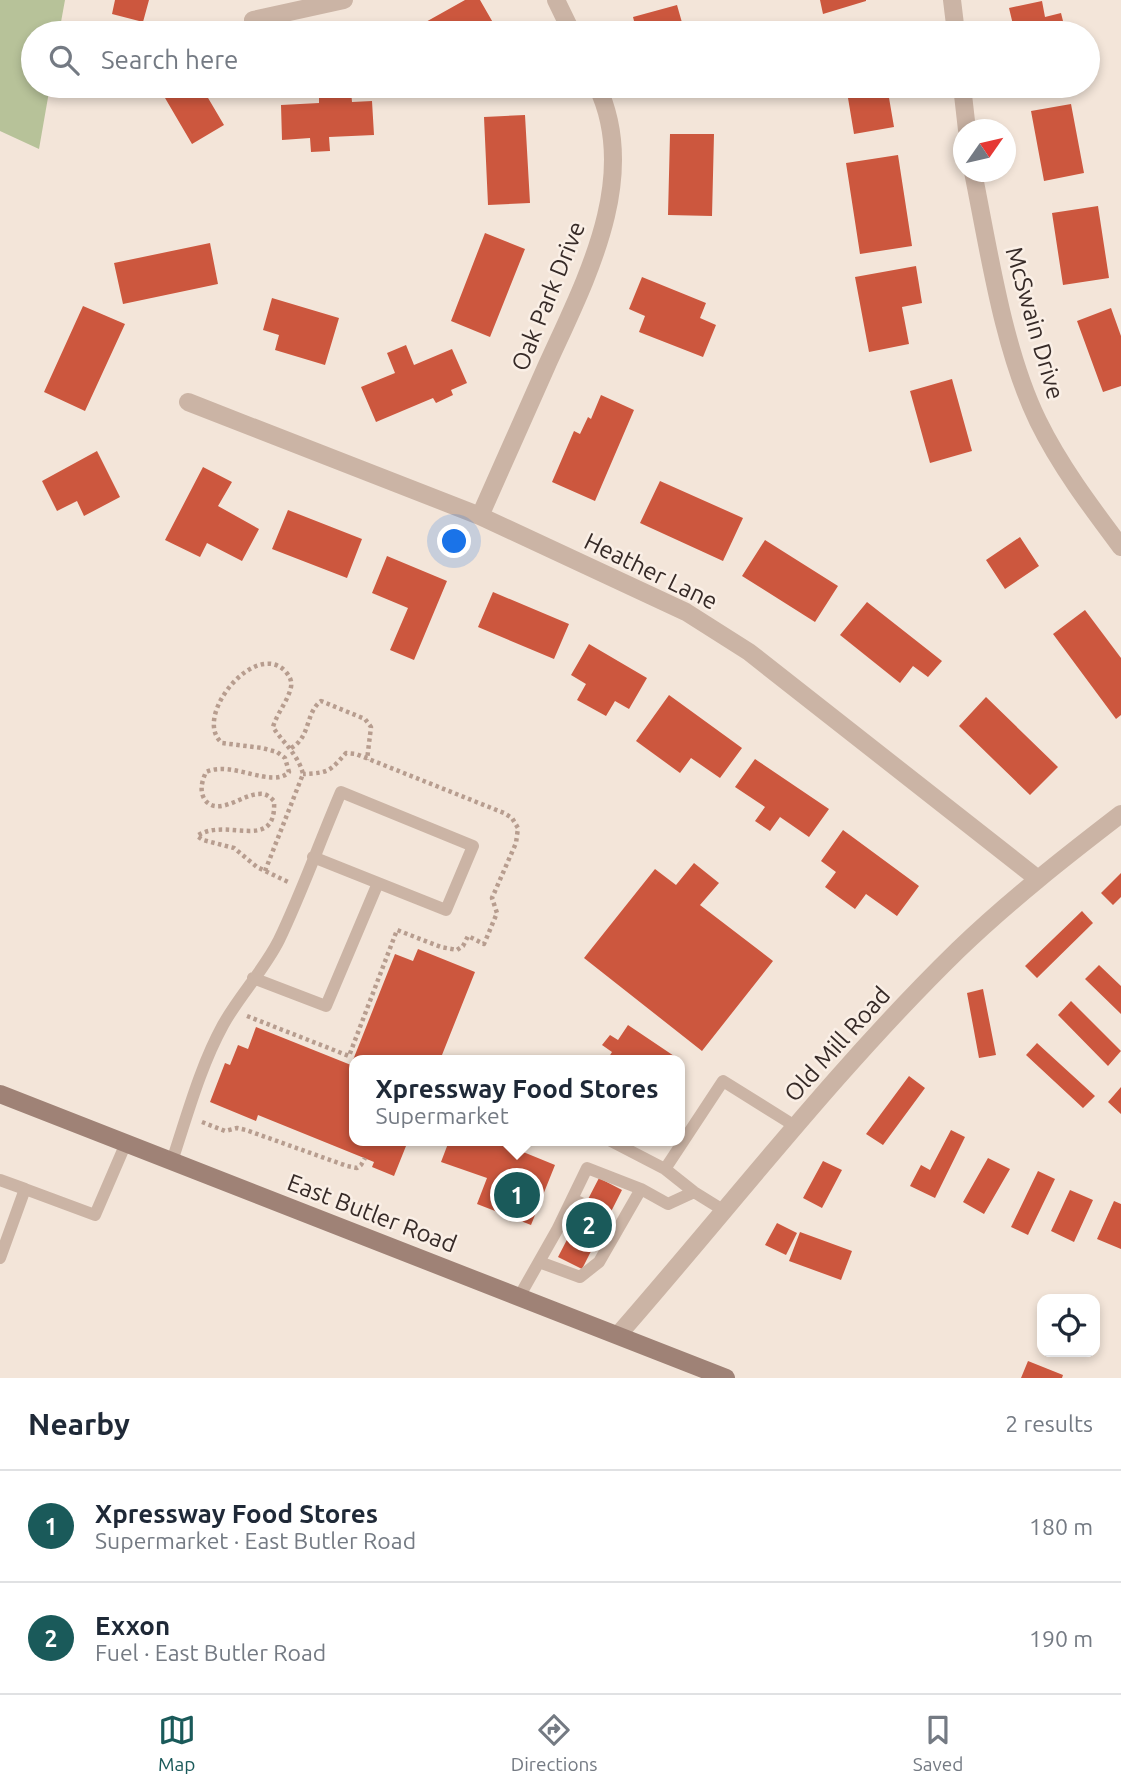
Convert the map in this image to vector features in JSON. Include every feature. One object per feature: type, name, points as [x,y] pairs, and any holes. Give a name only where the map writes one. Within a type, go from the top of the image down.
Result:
[{"type":"main road","name":"East Butler Road","points":[[0,1094],[618,1335],[703,1374],[726,1378]]},
{"type":"street","points":[[253,20],[344,0]]},
{"type":"street","points":[[556,0],[566,21]]},
{"type":"street","points":[[951,0],[954,21]]},
{"type":"street","name":"Oak Park Drive","points":[[480,516],[582,287],[605,223],[612,177],[611,138],[601,98]]},
{"type":"street","points":[[963,98],[966,119]]},
{"type":"street","name":"McSwain Drive","points":[[975,182],[999,299],[1024,388],[1055,452],[1094,512],[1121,547]]},
{"type":"street","name":"Heather Lane","points":[[188,402],[480,516],[685,612],[748,652],[1038,879]]},
{"type":"street","name":"Old Mill Road","points":[[618,1335],[795,1126],[884,1026],[958,950],[1038,879],[1121,814]]},
{"type":"lane","points":[[172,1161],[193,1097],[221,1028],[278,943],[313,857],[341,792],[473,846],[446,910],[313,857]]},
{"type":"lane","points":[[253,978],[326,1006],[378,883]]},
{"type":"lane","points":[[685,1139],[723,1081],[795,1126]]},
{"type":"lane","points":[[0,1180],[95,1215],[126,1143]]},
{"type":"lane","points":[[621,1146],[665,1169],[723,1210]]},
{"type":"lane","points":[[665,1169],[680,1146]]},
{"type":"lane","points":[[519,1297],[557,1230],[587,1168],[640,1189],[668,1204],[694,1192]]},
{"type":"lane","points":[[0,1258],[25,1189]]},
{"type":"lane","points":[[539,1262],[580,1277],[599,1262],[600,1247],[622,1221],[640,1189]]},
{"type":"lane","points":[[572,1199],[585,1205]]},
{"type":"lane","points":[[609,1216],[622,1221]]},
{"type":"lane","points":[[557,1230],[570,1235]]},
{"type":"path","points":[[265,871],[303,774],[294,751],[284,744],[273,727],[292,685],[290,677],[281,667],[271,663],[256,665],[239,676],[221,701],[213,718],[212,728],[222,743],[277,752],[285,758],[289,772],[276,780],[261,774],[215,768],[206,772],[202,792],[211,805],[222,806],[260,793],[269,796],[274,801],[272,821],[262,831],[211,828],[197,836],[234,848],[265,871],[301,888]]},
{"type":"path","points":[[290,748],[300,743],[306,734],[316,705],[321,701],[365,719],[371,727],[367,760]]},
{"type":"green space","points":[[0,0],[65,0],[61,21],[21,21],[21,98],[48,98],[39,149],[0,131]]},
{"type":"building","points":[[115,0],[149,0],[143,21],[112,14]]},
{"type":"building","points":[[465,0],[480,0],[492,21],[428,21]]},
{"type":"building","points":[[820,0],[866,0],[866,1],[823,14]]},
{"type":"building","points":[[1042,1],[1045,17],[1061,13],[1063,21],[1012,21],[1009,8]]},
{"type":"building","points":[[677,5],[682,21],[634,21],[633,17]]},
{"type":"building","points":[[165,98],[208,98],[224,125],[192,144]]},
{"type":"building","points":[[319,98],[352,98],[352,102],[372,101],[374,135],[329,137],[330,151],[311,152],[310,138],[282,140],[281,105],[319,103]]},
{"type":"building","points":[[848,98],[889,98],[894,127],[854,134]]},
{"type":"building","points":[[1071,104],[1084,173],[1044,181],[1031,111]]},
{"type":"building","points":[[525,115],[530,203],[488,205],[484,117]]},
{"type":"building","points":[[670,134],[714,134],[712,216],[668,215]]},
{"type":"building","points":[[898,155],[912,246],[860,254],[846,163]]},
{"type":"building","points":[[1098,206],[1109,278],[1063,285],[1052,213]]},
{"type":"building","points":[[485,233],[525,249],[490,337],[451,321]]},
{"type":"building","points":[[210,243],[218,284],[123,304],[114,263]]},
{"type":"building","points":[[916,266],[922,303],[902,307],[909,344],[869,352],[855,277]]},
{"type":"building","points":[[642,277],[706,303],[700,318],[716,325],[703,357],[639,332],[645,316],[629,309]]},
{"type":"building","points":[[272,298],[339,318],[325,365],[275,350],[279,335],[263,330]]},
{"type":"building","points":[[83,306],[125,324],[85,411],[44,392]]},
{"type":"building","points":[[1111,308],[1121,336],[1121,386],[1103,392],[1077,321]]},
{"type":"building","points":[[406,345],[414,365],[452,349],[467,383],[451,390],[453,395],[436,403],[433,398],[376,422],[361,387],[395,373],[387,353]]},
{"type":"building","points":[[952,379],[972,451],[930,463],[910,391]]},
{"type":"building","points":[[601,395],[634,410],[595,501],[552,482],[574,431],[580,434],[588,417],[591,419]]},
{"type":"building","points":[[97,451],[120,497],[84,516],[77,501],[57,511],[42,481]]},
{"type":"building","points":[[203,467],[232,482],[218,506],[259,529],[242,561],[207,543],[200,557],[165,540]]},
{"type":"building","points":[[660,481],[743,518],[723,561],[640,523]]},
{"type":"building","points":[[288,510],[362,539],[347,578],[272,549]]},
{"type":"building","points":[[1020,537],[1039,566],[1005,589],[986,560]]},
{"type":"building","points":[[765,540],[838,586],[815,622],[742,576]]},
{"type":"building","points":[[387,556],[447,581],[414,660],[390,650],[408,608],[372,593]]},
{"type":"building","points":[[493,592],[569,624],[554,659],[478,627]]},
{"type":"building","points":[[867,602],[942,661],[928,677],[913,666],[900,683],[840,635]]},
{"type":"building","points":[[1085,610],[1121,658],[1121,715],[1116,719],[1053,634]]},
{"type":"building","points":[[589,644],[647,678],[629,709],[615,701],[606,716],[577,700],[586,684],[571,675]]},
{"type":"building","points":[[669,695],[742,748],[720,778],[691,758],[680,773],[636,741]]},
{"type":"building","points":[[986,697],[1058,767],[1030,795],[959,726]]},
{"type":"building","points":[[755,759],[829,809],[809,837],[780,817],[770,831],[755,821],[765,807],[735,787]]},
{"type":"building","points":[[843,830],[919,886],[897,916],[866,894],[855,909],[825,887],[836,872],[821,861]]},
{"type":"building","points":[[694,863],[719,883],[700,905],[773,961],[702,1051],[584,958],[655,869],[676,885]]},
{"type":"building","points":[[1121,873],[1121,897],[1113,905],[1101,893]]},
{"type":"building","points":[[1082,911],[1093,923],[1037,978],[1025,966]]},
{"type":"building","points":[[418,949],[475,972],[442,1055],[355,1055],[395,954],[413,961]]},
{"type":"building","points":[[1099,965],[1121,986],[1121,1014],[1085,979]]},
{"type":"building","points":[[983,989],[996,1055],[979,1058],[967,993]]},
{"type":"building","points":[[1071,1001],[1121,1051],[1108,1066],[1058,1015]]},
{"type":"building","points":[[628,1025],[673,1055],[610,1055],[612,1052],[602,1045],[610,1035],[618,1040]]},
{"type":"building","points":[[256,1027],[349,1064],[349,1146],[406,1146],[394,1176],[372,1167],[374,1162],[258,1115],[256,1121],[210,1102],[225,1063],[230,1065],[238,1045],[248,1049]]},
{"type":"building","points":[[1037,1043],[1095,1096],[1083,1108],[1026,1055]]},
{"type":"building","points":[[909,1076],[925,1088],[883,1145],[866,1134]]},
{"type":"building","points":[[1121,1087],[1121,1114],[1108,1102]]},
{"type":"building","points":[[951,1130],[965,1137],[935,1198],[910,1186],[921,1165],[930,1170]]},
{"type":"building","points":[[447,1146],[512,1146],[555,1165],[531,1225],[477,1204],[487,1178],[441,1162]]},
{"type":"building","points":[[988,1158],[1010,1169],[984,1214],[963,1202]]},
{"type":"building","points":[[823,1161],[842,1170],[822,1208],[803,1198]]},
{"type":"building","points":[[1038,1171],[1055,1179],[1028,1235],[1011,1227]]},
{"type":"building","points":[[599,1178],[622,1190],[582,1269],[558,1257]]},
{"type":"building","points":[[1070,1190],[1093,1200],[1074,1242],[1051,1231]]},
{"type":"building","points":[[1114,1201],[1121,1204],[1121,1249],[1097,1239]]},
{"type":"building","points":[[777,1223],[797,1233],[786,1255],[765,1245]]},
{"type":"building","points":[[800,1232],[852,1251],[841,1280],[789,1261]]},
{"type":"building","points":[[1028,1361],[1063,1375],[1062,1378],[1021,1378]]},
{"type":"place","name":"Xpressway Food Stores","points":[[517,1195]]},
{"type":"place","name":"Exxon","points":[[589,1225]]}]
